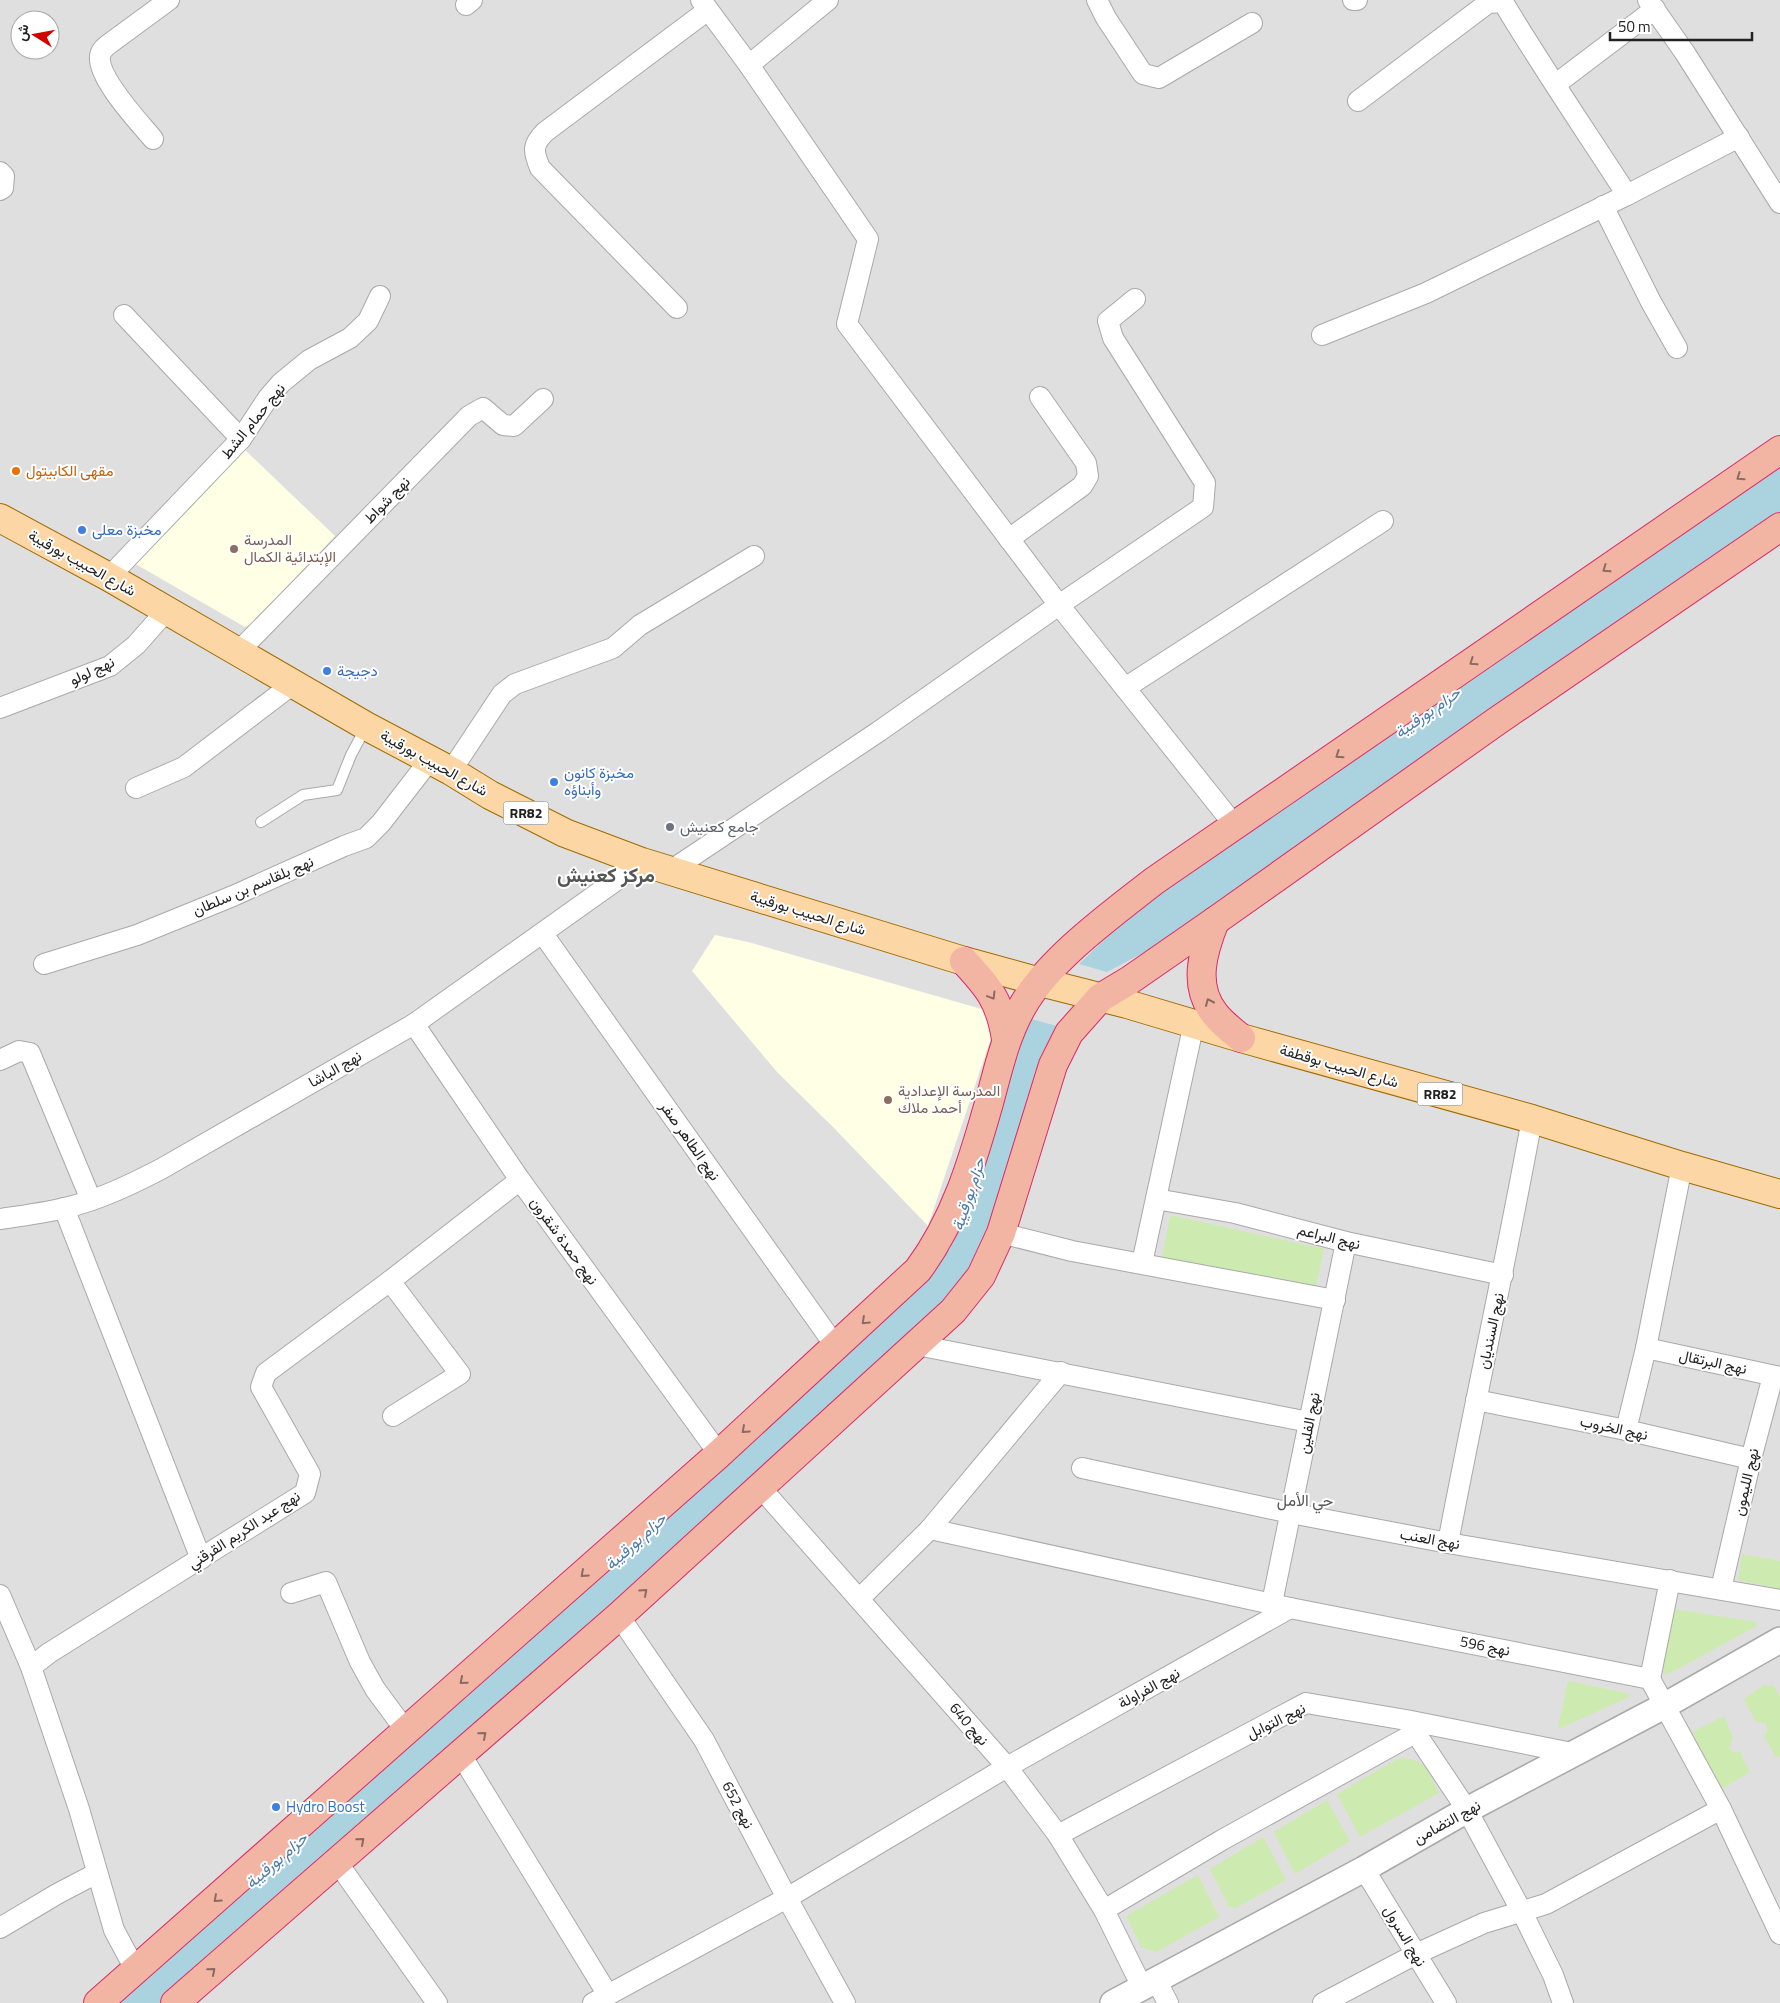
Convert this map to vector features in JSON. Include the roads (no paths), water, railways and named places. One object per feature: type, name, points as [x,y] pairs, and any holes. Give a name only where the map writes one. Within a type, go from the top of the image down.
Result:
[{"type":"highway","points":[[98,2003],[718,1454],[918,1270],[940,1238],[969,1170],[1006,1039],[1023,1005],[1039,982],[1058,961],[1154,881],[1780,450]]},
{"type":"highway","points":[[175,2003],[619,1616],[953,1311],[980,1276],[1001,1233],[1053,1064],[1069,1033],[1100,998],[1130,980],[1498,721],[1780,528]]},
{"type":"highway","points":[[1215,921],[1204,949],[1202,976],[1204,991],[1213,1012],[1241,1038]]},
{"type":"highway","points":[[964,961],[994,997],[1003,1017],[1006,1039]]},
{"type":"main road","name":"شارع الحبيب بورقيبة","points":[[0,518],[167,610],[366,726],[490,795],[565,833],[670,872],[964,961],[1100,998]]},
{"type":"main road","name":"شارع الحبيب بوقطفة","points":[[1100,998],[1532,1120],[1780,1194]]},
{"type":"street","points":[[154,140],[106,80],[100,57],[101,51],[109,44],[169,0]]},
{"type":"street","points":[[749,65],[828,0]]},
{"type":"street","points":[[1097,0],[1106,18],[1143,74],[1159,78],[1252,23]]},
{"type":"street","points":[[1358,101],[1488,4],[1503,2],[1626,195]]},
{"type":"street","points":[[1556,84],[1653,3],[1780,203]]},
{"type":"street","points":[[677,308],[540,168],[534,149],[536,140],[545,132],[704,5],[749,65],[868,239],[847,324],[1059,605],[1235,826]]},
{"type":"street","points":[[1322,335],[1426,293],[1626,195],[1739,137]]},
{"type":"street","points":[[0,172],[4,176],[3,188],[0,190]]},
{"type":"street","points":[[1603,206],[1650,302],[1677,348]]},
{"type":"street","name":"نهج حمام الشط","points":[[108,577],[241,439],[268,398],[281,384],[309,360],[350,338],[368,321],[380,296]]},
{"type":"street","points":[[670,872],[878,732],[1059,605],[1203,508],[1205,483],[1113,338],[1108,321],[1135,299]]},
{"type":"street","points":[[124,315],[241,439]]},
{"type":"street","points":[[1009,539],[1082,486],[1088,476],[1086,463],[1040,397]]},
{"type":"street","name":"نهج شواط","points":[[239,652],[469,416],[483,408],[503,425],[514,426],[543,399]]},
{"type":"street","points":[[1125,688],[1383,521]]},
{"type":"street","name":"نهج بلقاسم بن سلطان","points":[[44,964],[137,935],[233,896],[366,838],[440,766],[502,694],[514,684],[613,648],[640,625],[754,556]]},
{"type":"street","name":"نهج لولو","points":[[0,708],[110,666],[136,645],[167,610]]},
{"type":"street","points":[[136,788],[184,767],[293,684]]},
{"type":"street","name":"نهج الباشا","points":[[0,1219],[64,1208],[91,1200],[126,1187],[161,1170],[414,1024],[642,862]]},
{"type":"street","name":"نهج الطاهر صفر","points":[[543,934],[836,1347]]},
{"type":"street","points":[[1142,1263],[1194,1023]]},
{"type":"street","name":"نهج حمدة شقرون","points":[[414,1024],[520,1180],[718,1454]]},
{"type":"street","points":[[0,1060],[19,1051],[30,1053],[91,1200]]},
{"type":"street","name":"نهج السنديان","points":[[1448,1543],[1503,1275],[1532,1120]]},
{"type":"street","points":[[1626,1430],[1646,1348],[1682,1166]]},
{"type":"street","name":"نهج عبد الكريم القرقني","points":[[31,1666],[305,1493],[310,1474],[261,1387],[266,1373],[390,1281],[520,1180]]},
{"type":"street","name":"نهج البراعم","points":[[1156,1199],[1236,1213],[1346,1242],[1503,1275]]},
{"type":"street","points":[[64,1208],[201,1559]]},
{"type":"street","points":[[1001,1233],[1072,1251],[1334,1300]]},
{"type":"street","name":"نهج الفلين","points":[[1281,1605],[1291,1513],[1346,1242]]},
{"type":"street","points":[[390,1281],[460,1374],[393,1416]]},
{"type":"street","points":[[917,1345],[1309,1422]]},
{"type":"street","name":"نهج البرتقال","points":[[1646,1348],[1776,1376]]},
{"type":"street","points":[[859,1599],[930,1528],[1061,1372]]},
{"type":"street","name":"نهج الليمون","points":[[1721,1589],[1751,1459],[1776,1376]]},
{"type":"street","name":"نهج الخروب","points":[[1476,1400],[1626,1430],[1751,1459]]},
{"type":"street","name":"نهج العنب","points":[[1082,1468],[1291,1513],[1448,1543],[1780,1600]]},
{"type":"street","name":"نهج 640","points":[[760,1486],[1007,1768],[1058,1835],[1149,1983],[1168,2003]]},
{"type":"street","name":"نهج 596","points":[[930,1528],[1281,1605],[1650,1679]]},
{"type":"street","points":[[1670,1580],[1650,1679],[1721,1809],[1780,1934]]},
{"type":"street","points":[[291,1592],[326,1582],[360,1662],[375,1689],[406,1732]]},
{"type":"street","points":[[0,1595],[31,1666],[78,1809],[114,1930],[136,1971]]},
{"type":"street","name":"نهج الفراولة","points":[[600,1999],[787,1898],[1281,1605]]},
{"type":"street","name":"نهج 652","points":[[619,1616],[660,1673],[704,1740],[787,1898],[846,2003]]},
{"type":"street","name":"نهج التضامن","points":[[1113,2003],[1364,1869],[1572,1753],[1778,1648]]},
{"type":"street","name":"نهج التوابل","points":[[1058,1835],[1306,1703],[1411,1726],[1572,1753]]},
{"type":"street","points":[[1104,1910],[1411,1726],[1467,1810],[1522,1912],[1563,2003]]},
{"type":"street","points":[[461,1755],[600,1999]]},
{"type":"street","points":[[1322,2003],[1416,1954],[1484,1922],[1546,1904],[1721,1809]]},
{"type":"street","points":[[337,1862],[437,2003]]},
{"type":"street","name":"نهج السرول","points":[[1364,1869],[1446,2003]]},
{"type":"street","points":[[0,1928],[97,1873]]},
{"type":"lane","points":[[261,822],[304,795],[337,790],[351,755],[366,726]]},
{"type":"water","name":"حزام بورقيبة","points":[[1780,467],[1780,515],[1156,946],[1107,972],[1079,964],[1133,912],[1242,834],[1692,523]]},
{"type":"water","name":"حزام بورقيبة","points":[[1031,1019],[1057,1026],[1040,1057],[1035,1085],[997,1215],[964,1282],[756,1477],[162,2003],[116,2003],[924,1281],[950,1249],[965,1217],[1017,1047]]},
{"type":"place","name":"مقهى الكابيتول","points":[[16,471]]},
{"type":"place","name":"مخبزة معلى","points":[[82,530]]},
{"type":"place","name":"المدرسة الإبتدائية الكمال","points":[[234,549]]},
{"type":"place","name":"دجيجة","points":[[327,671]]},
{"type":"place","name":"مخبزة كانون وأبناؤه","points":[[554,782]]},
{"type":"place","name":"جامع كعنيش","points":[[670,827]]},
{"type":"place","name":"المدرسة الإعدادية أحمد ملاك","points":[[888,1100]]},
{"type":"place","name":"Hydro Boost","points":[[276,1807]]},
{"type":"district","name":"مركز كعنيش","points":[[606,875]]},
{"type":"district","name":"حي الأمل","points":[[1305,1500]]}]
